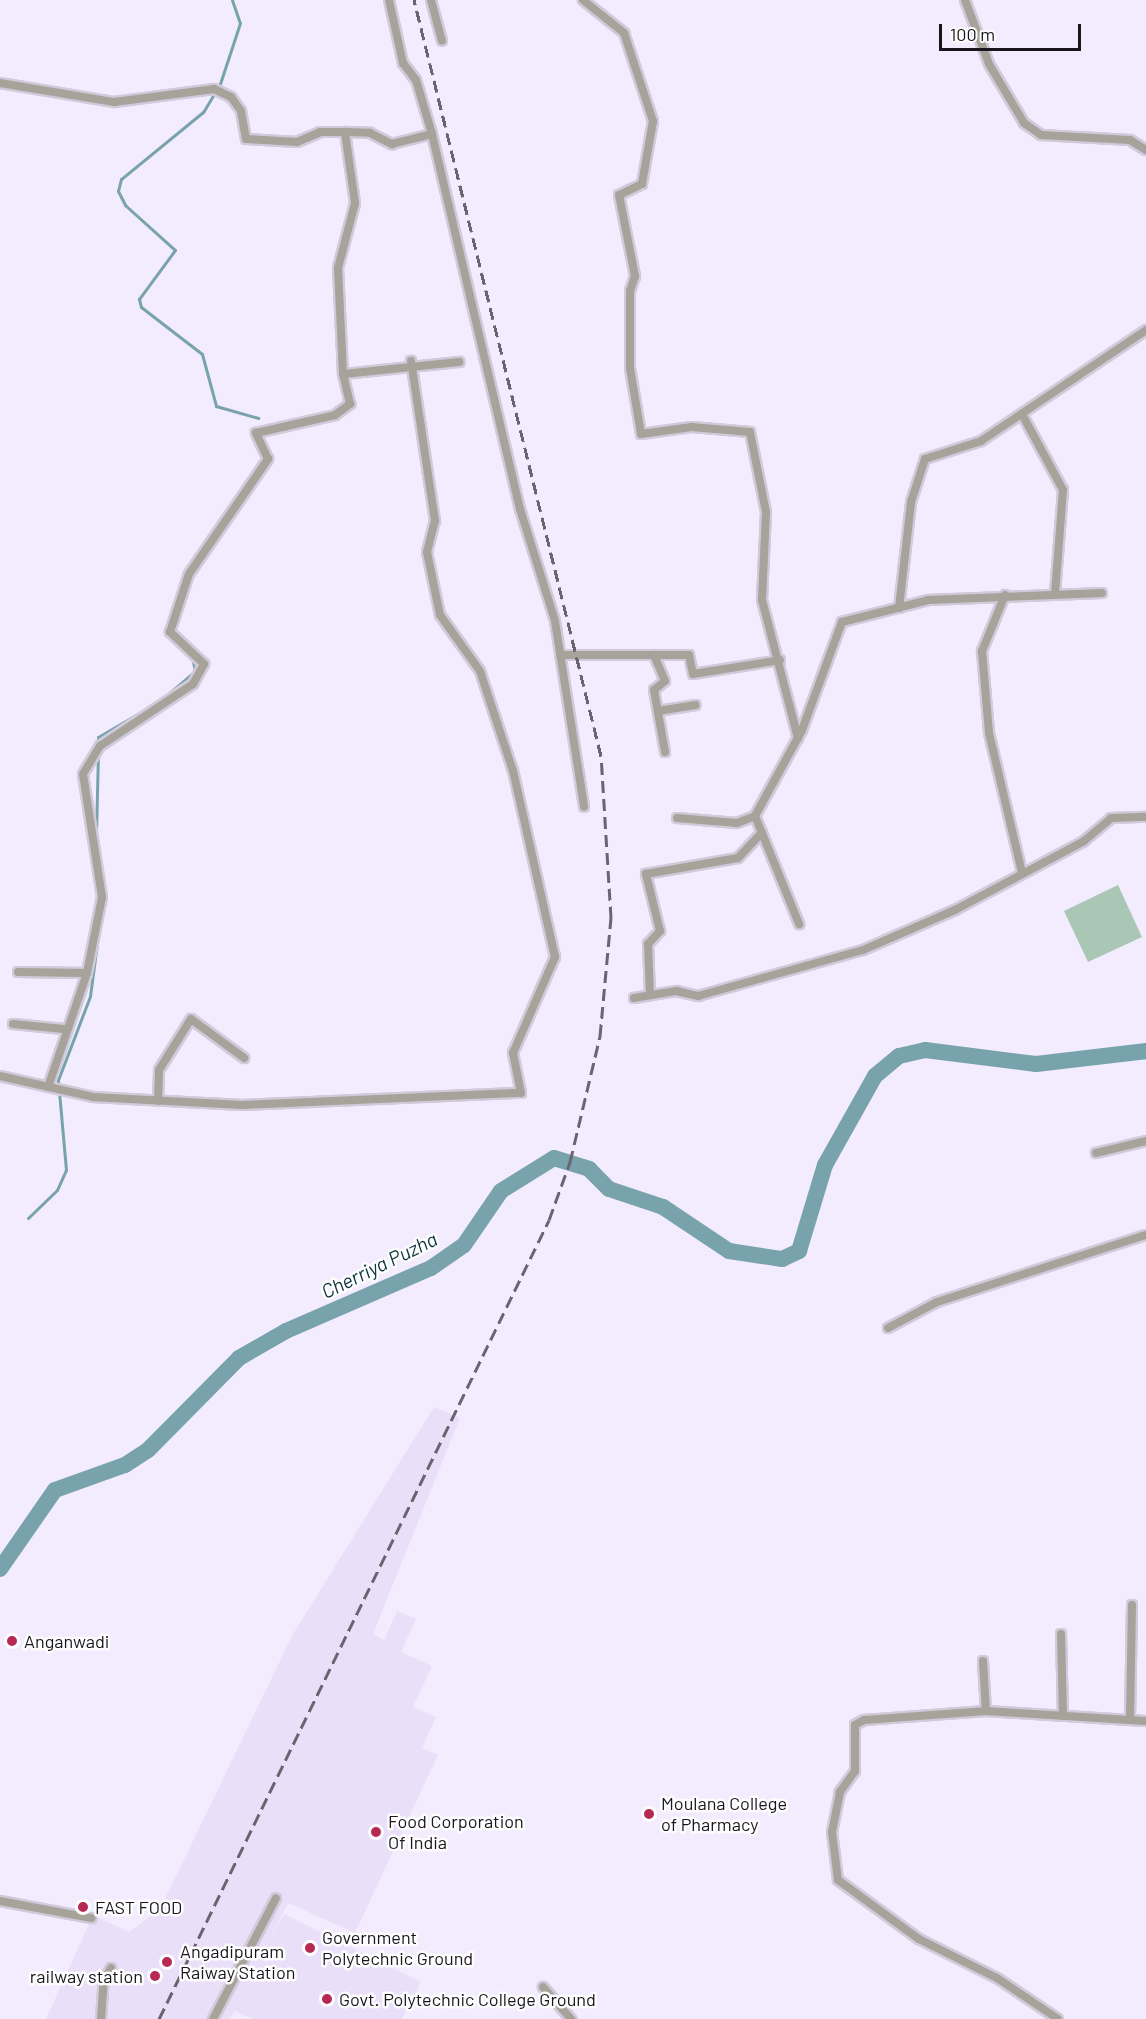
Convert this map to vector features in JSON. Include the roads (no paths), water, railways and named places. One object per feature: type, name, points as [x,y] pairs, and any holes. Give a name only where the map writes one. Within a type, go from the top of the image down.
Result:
[{"type":"street","points":[[389,0],[403,63],[416,80],[432,134],[520,509],[560,655],[584,807]]},
{"type":"street","points":[[430,0],[442,41]]},
{"type":"street","points":[[583,0],[624,33],[653,121],[642,184],[619,195],[635,276],[630,291],[630,368],[641,434],[692,427],[750,432],[766,512],[762,600],[780,660],[798,738]]},
{"type":"street","points":[[965,0],[989,64],[1024,123],[1041,135],[1130,140],[1146,150]]},
{"type":"street","points":[[0,83],[114,102],[214,89],[231,97],[241,111],[246,139],[297,142],[320,132],[345,132],[370,133],[393,144],[432,134]]},
{"type":"street","points":[[48,1088],[64,1029],[87,973],[102,897],[83,774],[100,746],[193,684],[204,664],[170,632],[189,574],[268,459],[256,433],[335,415],[350,404],[343,374],[338,268],[355,203],[345,132]]},
{"type":"street","points":[[899,608],[911,502],[925,459],[981,441],[1023,416],[1146,330]]},
{"type":"street","points":[[343,374],[412,365],[459,362]]},
{"type":"street","points":[[0,1076],[93,1098],[242,1105],[521,1093],[513,1053],[555,957],[513,771],[480,671],[440,615],[427,552],[435,521],[412,365]]},
{"type":"street","points":[[1023,416],[1063,490],[1055,594]]},
{"type":"street","points":[[677,818],[736,823],[755,816],[798,738],[842,622],[899,608],[1005,595],[1102,592]]},
{"type":"street","points":[[1005,595],[982,651],[989,733],[1022,873]]},
{"type":"street","points":[[560,655],[689,655],[693,674],[780,660]]},
{"type":"street","points":[[654,655],[665,681],[654,690],[665,752]]},
{"type":"street","points":[[658,711],[696,705]]},
{"type":"street","points":[[755,816],[799,924]]},
{"type":"street","points":[[634,998],[676,991],[698,996],[863,950],[1084,841],[1111,818],[1146,817]]},
{"type":"street","points":[[650,995],[648,944],[660,932],[646,874],[738,858],[762,832]]},
{"type":"street","points":[[18,972],[87,973]]},
{"type":"street","points":[[158,1101],[159,1070],[191,1019],[244,1058]]},
{"type":"street","points":[[13,1024],[64,1029]]},
{"type":"street","points":[[1096,1153],[1146,1141]]},
{"type":"street","points":[[888,1328],[937,1302],[1146,1235]]},
{"type":"street","points":[[1130,1720],[1132,1605]]},
{"type":"street","points":[[1061,1634],[1063,1716]]},
{"type":"street","points":[[983,1661],[986,1711]]},
{"type":"street","points":[[1058,2019],[997,1978],[919,1939],[838,1880],[832,1832],[840,1792],[855,1771],[855,1725],[864,1720],[986,1711],[1146,1721]]},
{"type":"street","points":[[213,2019],[276,1898]]},
{"type":"street","points":[[0,1901],[91,1918]]},
{"type":"street","points":[[101,2019],[104,1980],[111,1968]]},
{"type":"street","points":[[543,1987],[571,2019]]},
{"type":"waterway","points":[[232,0],[240,23],[220,84],[203,112],[121,179],[118,191],[125,205],[175,250],[139,299],[141,307],[202,354],[216,406],[258,418]]},
{"type":"waterway","points":[[98,744],[98,737],[160,701],[195,671],[192,657],[166,632],[183,578]]},
{"type":"waterway","points":[[96,834],[98,754]]},
{"type":"waterway","points":[[95,876],[98,902]]},
{"type":"waterway","points":[[28,1218],[57,1190],[66,1170],[58,1080],[90,996],[100,921]]},
{"type":"waterway","name":"Cherriya Puzha","points":[[0,1569],[55,1490],[125,1465],[148,1450],[239,1358],[286,1331],[431,1268],[464,1245],[501,1191],[554,1158],[589,1169],[609,1189],[663,1207],[729,1251],[782,1259],[799,1251],[825,1165],[875,1076],[899,1056],[925,1050],[1036,1064],[1146,1051]]},
{"type":"railway","points":[[159,2019],[549,1220],[570,1162],[600,1036],[611,918],[601,756],[414,0]]},
{"type":"place","name":"Anganwadi","points":[[12,1641]]},
{"type":"place","name":"Moulana College of Pharmacy","points":[[649,1814]]},
{"type":"place","name":"Food Corporation Of India","points":[[376,1832]]},
{"type":"place","name":"FAST FOOD","points":[[83,1907]]},
{"type":"place","name":"Government Polytechnic Ground","points":[[310,1948]]},
{"type":"place","name":"Angadipuram Raiway Station","points":[[167,1962]]},
{"type":"place","name":"railway station","points":[[155,1976]]},
{"type":"place","name":"Govt. Polytechnic College Ground","points":[[327,1999]]}]
